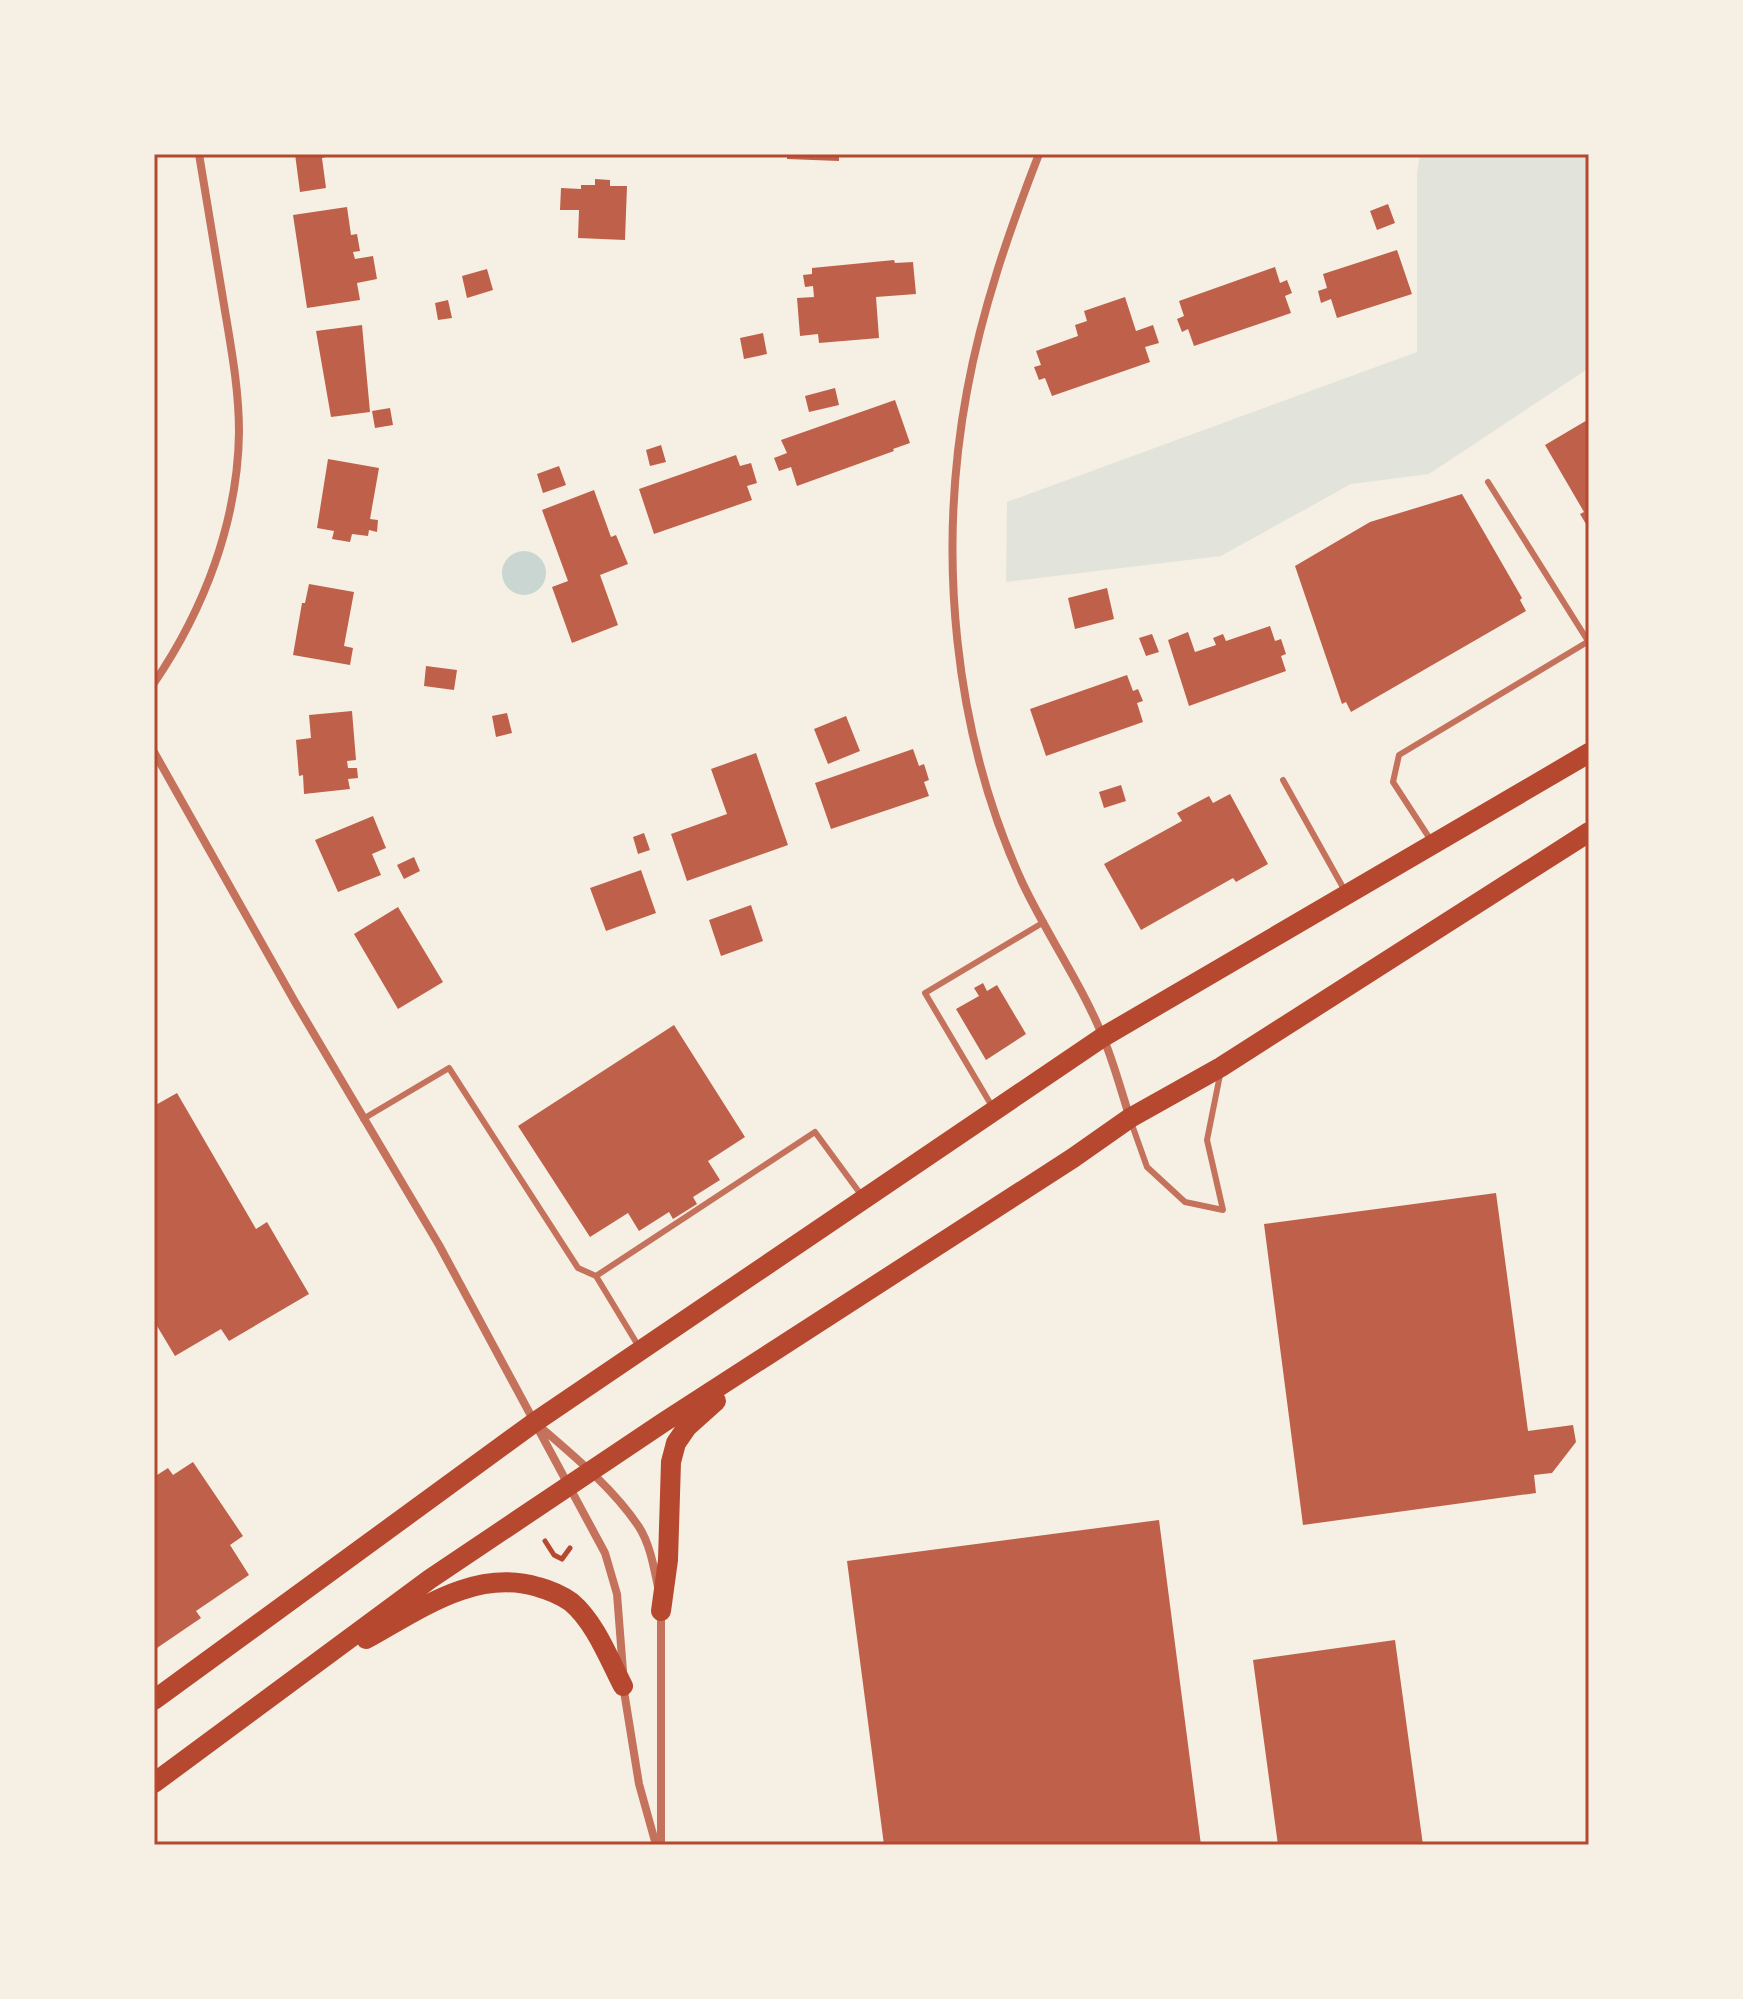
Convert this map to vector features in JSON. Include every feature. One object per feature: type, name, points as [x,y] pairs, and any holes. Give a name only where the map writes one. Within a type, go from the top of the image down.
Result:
[{"type":"main road","points":[[154,1700],[535,1422],[1103,1037],[1589,753]]},
{"type":"main road","points":[[154,1783],[430,1579],[568,1487],[1060,1167],[1130,1118],[1221,1067],[1589,832]]},
{"type":"main road","points":[[661,1611],[668,1560],[671,1462],[676,1443],[687,1427],[760,1361]]},
{"type":"main road","points":[[296,1677],[444,1596],[473,1584],[506,1582],[529,1584],[552,1591],[571,1602],[600,1642],[623,1686]]},
{"type":"street","points":[[154,683],[213,569],[227,526],[236,479],[239,431],[236,375],[199,154]]},
{"type":"street","points":[[1039,154],[1015,215],[988,302],[967,391],[955,481],[953,572],[960,663],[976,752],[1022,881],[1103,1037],[1130,1118]]},
{"type":"street","points":[[154,752],[363,1119],[439,1245],[605,1553],[613,1580],[622,1647],[623,1686],[639,1784],[658,1845]]},
{"type":"street","points":[[535,1422],[591,1472],[640,1528],[653,1564],[661,1611],[658,1845]]},
{"type":"lane","points":[[1433,844],[1393,782],[1399,755],[1589,641],[1488,482]]},
{"type":"lane","points":[[1283,780],[1347,894]]},
{"type":"lane","points":[[995,1111],[925,993],[1044,922]]},
{"type":"lane","points":[[1130,1118],[1147,1167],[1185,1202],[1223,1210],[1207,1140],[1221,1067]]},
{"type":"lane","points":[[363,1119],[449,1068],[578,1268],[596,1276],[640,1350]]},
{"type":"lane","points":[[596,1276],[815,1132],[864,1199]]},
{"type":"path","points":[[545,1541],[561,1560],[570,1548]]},
{"type":"shaded area","points":[[1420,154],[1589,154],[1589,368],[1429,474],[1351,484],[1221,556],[1006,582],[1007,502],[1417,352],[1417,173]]},
{"type":"shaded area","points":[[524,551],[539,558],[546,573],[539,588],[524,595],[509,588],[502,573],[509,558]]},
{"type":"building","points":[[295,154],[335,154],[322,158],[326,188],[300,192]]},
{"type":"building","points":[[787,154],[839,154],[839,161],[787,159]]},
{"type":"building","points":[[595,179],[610,180],[610,186],[627,186],[625,240],[578,238],[579,210],[560,210],[561,188],[581,189],[581,185],[595,185]]},
{"type":"building","points":[[1388,204],[1395,223],[1377,230],[1370,211]]},
{"type":"building","points":[[347,207],[351,235],[357,234],[360,251],[353,252],[355,259],[373,256],[377,279],[357,283],[360,300],[307,308],[293,215]]},
{"type":"building","points":[[1397,250],[1412,294],[1337,318],[1331,299],[1321,303],[1318,291],[1327,288],[1323,274]]},
{"type":"building","points":[[894,260],[895,263],[913,262],[916,294],[876,297],[879,338],[819,343],[818,334],[800,336],[797,298],[814,297],[813,286],[805,287],[803,275],[812,274],[812,268]]},
{"type":"building","points":[[1275,267],[1280,283],[1287,280],[1292,293],[1285,296],[1291,313],[1194,346],[1188,329],[1182,332],[1177,319],[1184,316],[1179,301]]},
{"type":"building","points":[[487,269],[493,290],[467,298],[462,276]]},
{"type":"building","points":[[1125,297],[1136,331],[1153,325],[1159,343],[1145,347],[1150,362],[1052,396],[1045,378],[1039,380],[1034,367],[1041,365],[1036,351],[1078,336],[1075,325],[1087,321],[1084,311]]},
{"type":"building","points":[[448,300],[452,318],[438,320],[435,303]]},
{"type":"building","points":[[362,325],[370,412],[331,417],[316,331]]},
{"type":"building","points":[[763,333],[767,354],[744,359],[740,338]]},
{"type":"building","points":[[835,388],[839,405],[809,412],[805,396]]},
{"type":"building","points":[[895,400],[910,443],[797,486],[791,467],[779,471],[774,458],[787,453],[781,440]]},
{"type":"building","points":[[390,408],[393,425],[375,428],[372,411]]},
{"type":"building","points":[[1589,419],[1589,529],[1580,514],[1584,512],[1545,445]]},
{"type":"building","points":[[661,445],[666,462],[650,466],[646,450]]},
{"type":"building","points":[[736,455],[740,466],[751,463],[757,483],[747,486],[752,500],[654,534],[639,489]]},
{"type":"building","points":[[328,459],[379,468],[370,519],[378,520],[377,532],[369,530],[368,536],[352,534],[350,542],[332,539],[334,531],[317,528]]},
{"type":"building","points":[[559,466],[566,485],[543,493],[537,474]]},
{"type":"building","points":[[594,490],[611,537],[616,535],[628,564],[600,575],[618,625],[572,643],[552,587],[568,581],[542,510]]},
{"type":"building","points":[[1462,494],[1522,598],[1520,600],[1526,611],[1351,712],[1346,702],[1342,704],[1295,566],[1370,522]]},
{"type":"building","points":[[309,584],[354,592],[344,646],[353,648],[350,665],[293,655],[302,603],[305,603]]},
{"type":"building","points":[[1107,588],[1114,619],[1075,629],[1068,598]]},
{"type":"building","points":[[1270,626],[1275,641],[1281,639],[1286,654],[1281,656],[1286,671],[1189,706],[1168,640],[1188,632],[1195,652],[1216,645],[1213,638],[1223,634],[1226,641]]},
{"type":"building","points":[[1152,634],[1159,652],[1146,656],[1139,638]]},
{"type":"building","points":[[426,666],[457,670],[454,690],[424,686]]},
{"type":"building","points":[[1127,675],[1133,691],[1138,689],[1143,701],[1137,703],[1143,722],[1046,756],[1030,709]]},
{"type":"building","points":[[352,711],[356,760],[347,761],[348,768],[357,768],[358,778],[348,779],[350,789],[304,794],[296,740],[311,738],[309,715]]},
{"type":"building","points":[[507,713],[512,733],[496,737],[492,716]]},
{"type":"building","points":[[846,716],[860,751],[828,764],[814,729]]},
{"type":"building","points":[[913,749],[919,766],[924,764],[929,780],[924,782],[929,796],[831,829],[815,783]]},
{"type":"building","points":[[756,753],[788,845],[687,881],[671,834],[727,814],[711,769]]},
{"type":"building","points":[[1121,785],[1126,801],[1104,808],[1099,792]]},
{"type":"building","points":[[1230,794],[1268,864],[1236,882],[1233,878],[1141,930],[1104,864],[1182,821],[1177,813],[1209,796],[1213,803]]},
{"type":"building","points":[[373,816],[386,848],[372,854],[381,875],[338,892],[315,840]]},
{"type":"building","points":[[644,833],[650,850],[638,854],[633,837]]},
{"type":"building","points":[[414,857],[420,871],[404,879],[397,865]]},
{"type":"building","points":[[641,870],[656,913],[606,931],[590,888]]},
{"type":"building","points":[[751,905],[763,941],[721,956],[709,920]]},
{"type":"building","points":[[398,907],[443,982],[398,1009],[354,934]]},
{"type":"building","points":[[983,983],[987,991],[997,985],[1026,1034],[986,1060],[956,1009],[979,996],[974,988]]},
{"type":"building","points":[[674,1025],[745,1137],[708,1161],[720,1180],[693,1197],[697,1204],[673,1219],[669,1212],[639,1231],[628,1213],[590,1237],[518,1126]]},
{"type":"building","points":[[177,1093],[256,1229],[267,1222],[309,1294],[229,1341],[221,1329],[175,1356],[154,1321],[154,1106]]},
{"type":"building","points":[[1496,1193],[1528,1431],[1573,1425],[1576,1442],[1552,1473],[1534,1475],[1536,1493],[1303,1525],[1264,1224]]},
{"type":"building","points":[[193,1462],[243,1536],[230,1545],[249,1575],[196,1611],[201,1618],[154,1650],[154,1477],[168,1468],[173,1475]]},
{"type":"building","points":[[1159,1520],[1201,1845],[884,1845],[847,1561]]},
{"type":"building","points":[[1395,1640],[1423,1845],[1278,1845],[1253,1660]]}]
